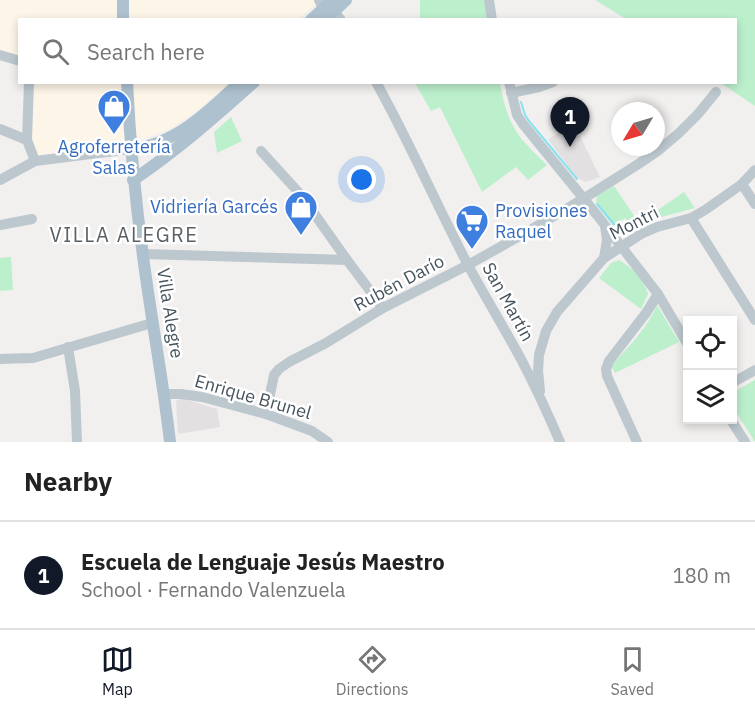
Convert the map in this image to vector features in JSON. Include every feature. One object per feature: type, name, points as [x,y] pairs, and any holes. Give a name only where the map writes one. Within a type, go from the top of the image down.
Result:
[{"type":"main road","points":[[123,0],[123,18]]},
{"type":"main road","points":[[315,18],[346,0]]},
{"type":"main road","name":"Villa Alegre","points":[[127,84],[133,180],[170,442]]},
{"type":"main road","points":[[131,149],[161,142],[188,127],[238,84]]},
{"type":"main road","points":[[133,180],[204,128],[252,84]]},
{"type":"main road","points":[[161,142],[168,156]]},
{"type":"street","points":[[489,0],[492,18]]},
{"type":"street","points":[[0,55],[18,60]]},
{"type":"street","points":[[29,84],[27,140],[35,161]]},
{"type":"street","name":"San Martín","points":[[377,84],[468,265],[542,400],[560,442]]},
{"type":"street","points":[[547,84],[539,87],[510,88],[517,115],[658,294],[683,338]]},
{"type":"street","name":"Rubén Darío","points":[[266,414],[274,375],[279,369],[383,308],[468,265],[584,198],[659,150],[685,127],[716,92]]},
{"type":"street","points":[[0,129],[27,140]]},
{"type":"street","points":[[0,180],[35,161],[131,149]]},
{"type":"street","points":[[261,151],[302,195],[383,308]]},
{"type":"street","name":"Montri","points":[[542,400],[538,371],[539,355],[546,331],[553,318],[604,258],[657,227],[691,218],[719,202],[742,184],[755,170]]},
{"type":"street","points":[[742,184],[755,204]]},
{"type":"street","points":[[691,218],[755,320]]},
{"type":"street","points":[[0,225],[32,219]]},
{"type":"street","points":[[604,225],[607,240],[604,258]]},
{"type":"street","points":[[142,254],[347,260]]},
{"type":"street","points":[[637,442],[607,376],[606,369],[609,361],[658,294]]},
{"type":"street","points":[[0,359],[33,358],[152,323]]},
{"type":"street","points":[[68,347],[75,391],[77,442]]},
{"type":"street","points":[[519,356],[530,361],[539,355]]},
{"type":"street","points":[[737,380],[755,370]]},
{"type":"street","name":"Enrique Brunel","points":[[165,394],[181,393],[202,397],[266,414],[312,431],[328,442]]},
{"type":"street","points":[[734,424],[745,442]]},
{"type":"shaded area","points":[[0,0],[320,0],[299,18],[18,18],[18,59],[0,53]]},
{"type":"shaded area","points":[[31,84],[228,84],[174,127],[141,140],[37,157],[30,140]]},
{"type":"shaded area","points":[[574,124],[600,177],[585,182],[576,177],[548,139]]},
{"type":"shaded area","points":[[181,398],[217,409],[220,427],[178,434],[176,401]]},
{"type":"green space","points":[[420,0],[485,0],[489,18],[419,18]]},
{"type":"green space","points":[[595,0],[755,0],[755,106],[722,84],[737,84],[737,18],[624,18]]},
{"type":"green space","points":[[416,84],[500,84],[507,111],[516,131],[547,165],[528,180],[516,167],[482,192],[440,107],[431,111]]},
{"type":"green space","points":[[231,117],[242,141],[217,153],[214,132]]},
{"type":"green space","points":[[614,186],[639,223],[631,228],[625,218],[613,226],[596,204],[597,196]]},
{"type":"green space","points":[[684,192],[695,208],[639,223]]},
{"type":"green space","points":[[11,257],[13,290],[0,291],[0,258]]},
{"type":"green space","points":[[619,260],[637,274],[646,288],[648,294],[641,309],[599,278],[611,263]]},
{"type":"green space","points":[[657,305],[679,342],[615,373],[611,366],[643,330]]},
{"type":"green space","points":[[755,380],[755,442],[737,413],[737,390]]},
{"type":"waterway","points":[[521,102],[529,121],[577,179]]},
{"type":"waterway","points":[[597,204],[614,224]]},
{"type":"place","name":"Agroferretería Salas","points":[[114,135]]},
{"type":"place","name":"Escuela de Lenguaje Jesús Maestro","points":[[570,147]]},
{"type":"place","name":"Vidriería Garcés","points":[[301,236]]},
{"type":"place","name":"Provisiones Raquel","points":[[472,250]]},
{"type":"district","name":"VILLA ALEGRE","points":[[124,235]]}]
